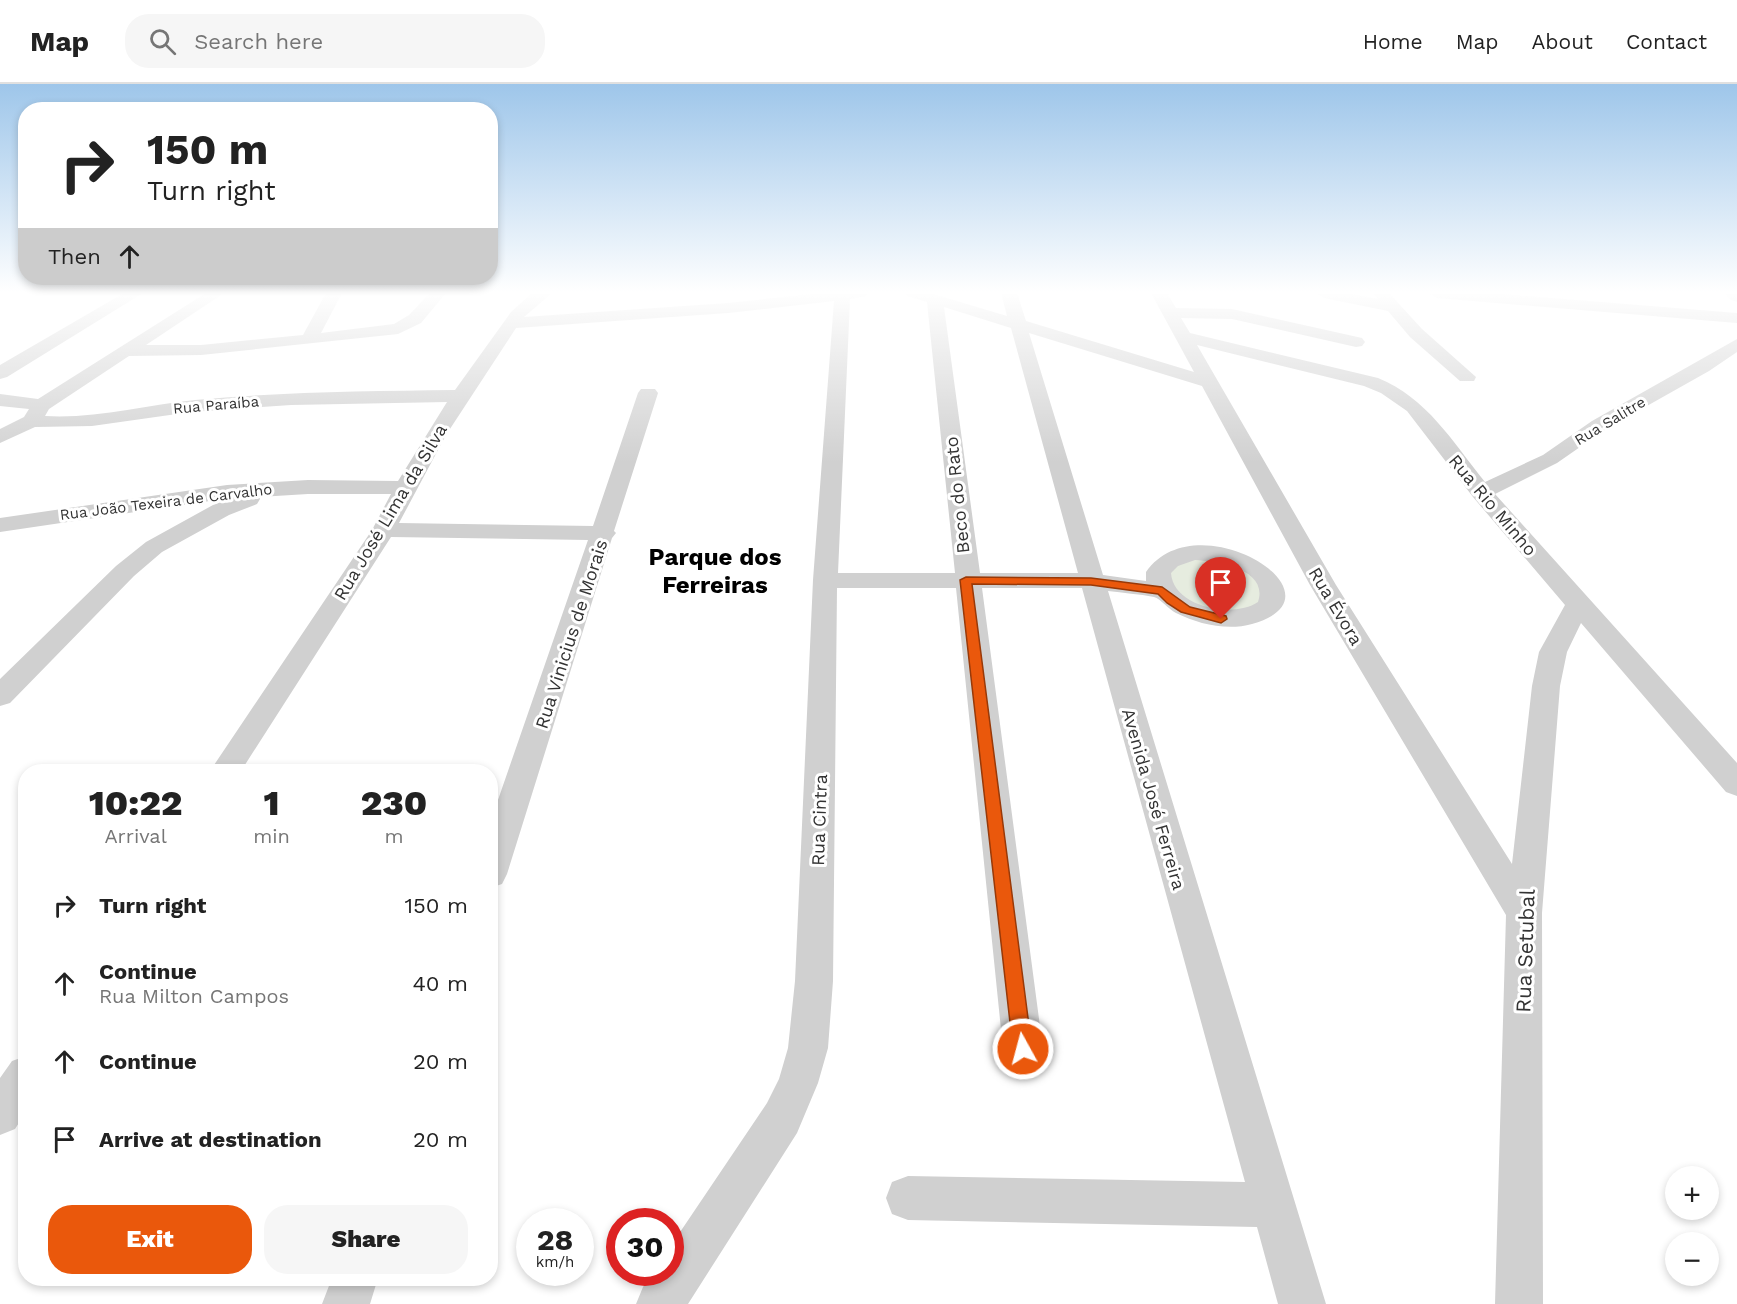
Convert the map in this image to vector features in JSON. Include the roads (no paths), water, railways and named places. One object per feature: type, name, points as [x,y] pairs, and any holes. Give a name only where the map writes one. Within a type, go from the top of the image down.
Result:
[{"type":"street","points":[[0,373],[39,350]]},
{"type":"street","points":[[0,437],[125,351],[202,350]]},
{"type":"street","name":"Rua José Lima da Silva","points":[[230,764],[384,530],[404,488],[459,396],[492,350]]},
{"type":"street","name":"Rua Cintra","points":[[660,1304],[782,1118],[798,1083],[808,1048],[814,981],[825,580],[846,350]]},
{"type":"street","name":"Beco do Rato","points":[[932,350],[966,580],[1023,1049]]},
{"type":"street","name":"Avenida José Ferreira","points":[[1024,350],[1302,1304]]},
{"type":"street","points":[[1124,350],[1208,382]]},
{"type":"street","name":"Rua Évora","points":[[1190,350],[1323,585],[1524,913]]},
{"type":"street","name":"Rua Rio Minho","points":[[1241,350],[1371,382],[1388,389],[1414,407],[1481,492],[1737,784]]},
{"type":"street","points":[[1436,350],[1467,377]]},
{"type":"street","name":"Rua Salitre","points":[[1481,492],[1550,459],[1599,425],[1703,367],[1728,350]]},
{"type":"street","points":[[1703,367],[1737,370]]},
{"type":"street","name":"Rua Vinicius de Morais","points":[[498,850],[604,533],[626,456],[648,393]]},
{"type":"street","name":"Rua Paraíba","points":[[0,400],[36,413],[45,423],[97,420],[190,406],[270,400],[459,396]]},
{"type":"street","points":[[0,696],[125,571],[154,547],[221,510],[279,488]]},
{"type":"street","name":"Rua João Texeira de Carvalho","points":[[0,525],[180,498],[279,488],[404,488]]},
{"type":"street","points":[[384,530],[604,533]]},
{"type":"street","points":[[1210,553],[1227,556],[1258,570],[1268,580],[1273,591],[1272,601],[1266,610],[1255,616],[1239,619],[1202,616],[1171,601],[1162,591],[1158,580],[1159,570],[1166,562],[1178,556],[1210,553]]},
{"type":"street","points":[[825,580],[1091,581],[1162,591]]},
{"type":"street","points":[[1273,591],[1323,585]]},
{"type":"street","name":"Rua Setubal","points":[[1519,1304],[1524,913],[1546,686],[1553,652],[1578,605]]},
{"type":"street","points":[[0,1114],[18,1087]]},
{"type":"street","points":[[908,1198],[1071,1199],[1136,1203],[1273,1205]]},
{"type":"street","points":[[346,1304],[352,1286]]},
{"type":"district","name":"Parque dos Ferreiras","points":[[715,571]]}]
